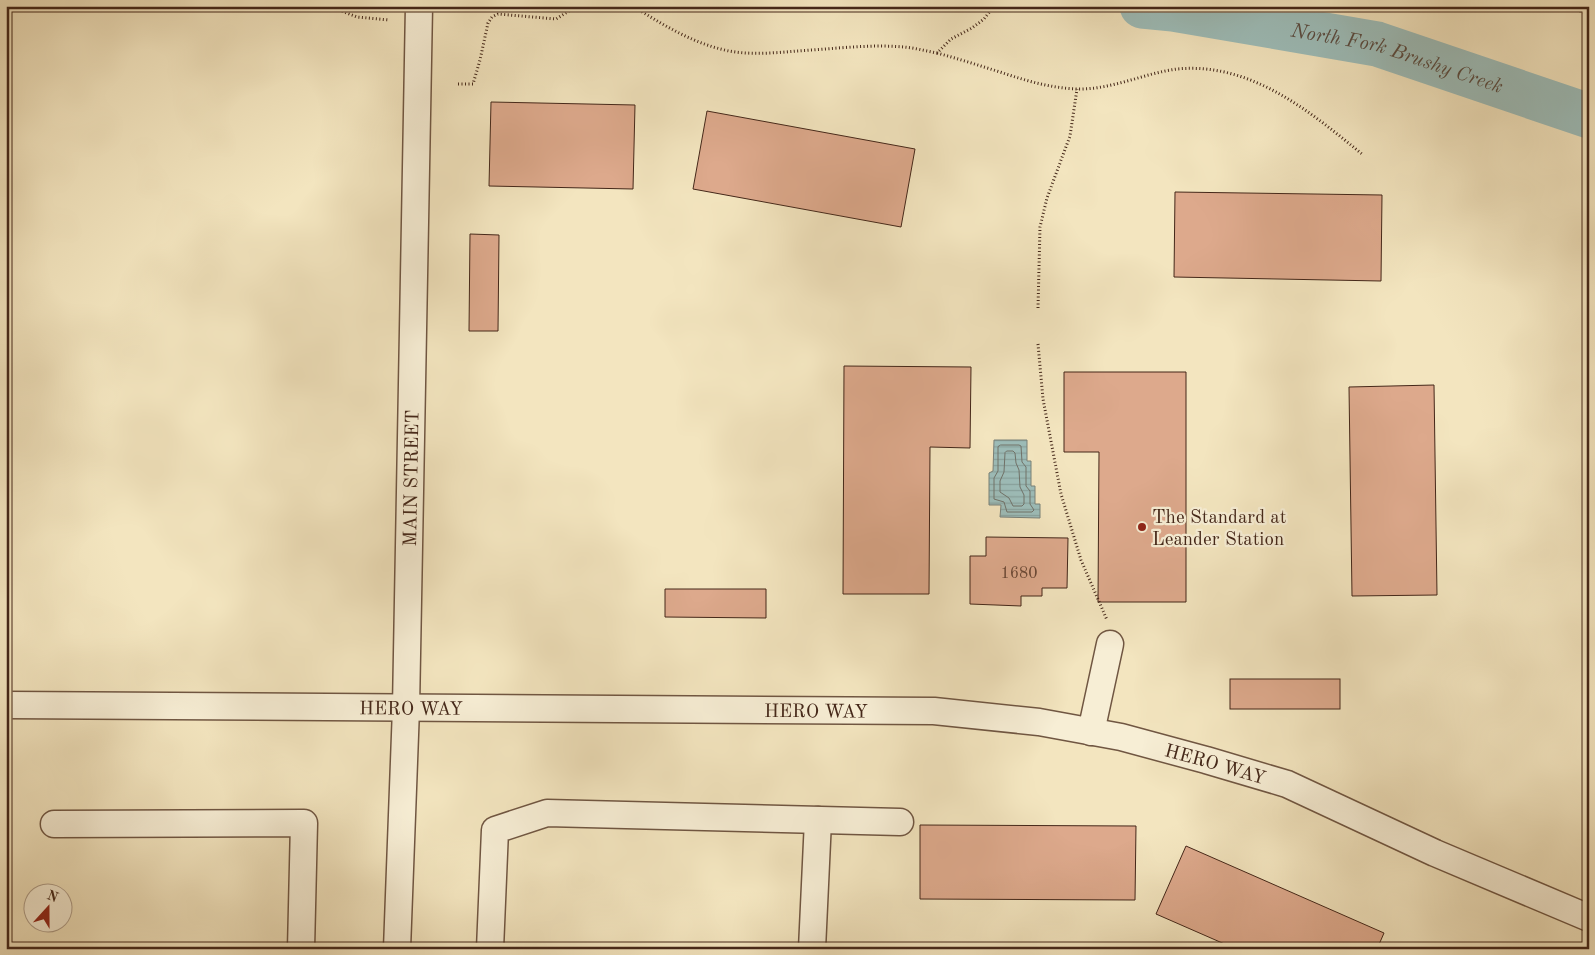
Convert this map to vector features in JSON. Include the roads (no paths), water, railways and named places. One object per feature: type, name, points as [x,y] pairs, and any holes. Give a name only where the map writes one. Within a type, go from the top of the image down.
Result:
[{"type":"street","name":"MAIN STREET","points":[[397,949],[406,708],[419,6]]},
{"type":"street","points":[[1091,732],[1110,644]]},
{"type":"street","name":"HERO WAY","points":[[6,705],[934,711],[1039,722],[1121,737],[1287,784],[1435,853],[1589,918]]},
{"type":"street","points":[[490,949],[495,830],[547,813],[900,822]]},
{"type":"street","points":[[812,949],[818,820]]},
{"type":"street","points":[[54,824],[304,824],[301,949]]},
{"type":"water","points":[[994,440],[1027,440],[1027,461],[1031,461],[1031,486],[1035,486],[1035,504],[1040,504],[1040,518],[1000,517],[1001,505],[989,505],[989,473],[993,471]]},
{"type":"waterway","name":"North Fork Brushy Creek","points":[[1142,6],[1173,9],[1377,44],[1589,116]]},
{"type":"place","name":"The Standard at Leander Station","points":[[1142,527]]}]
